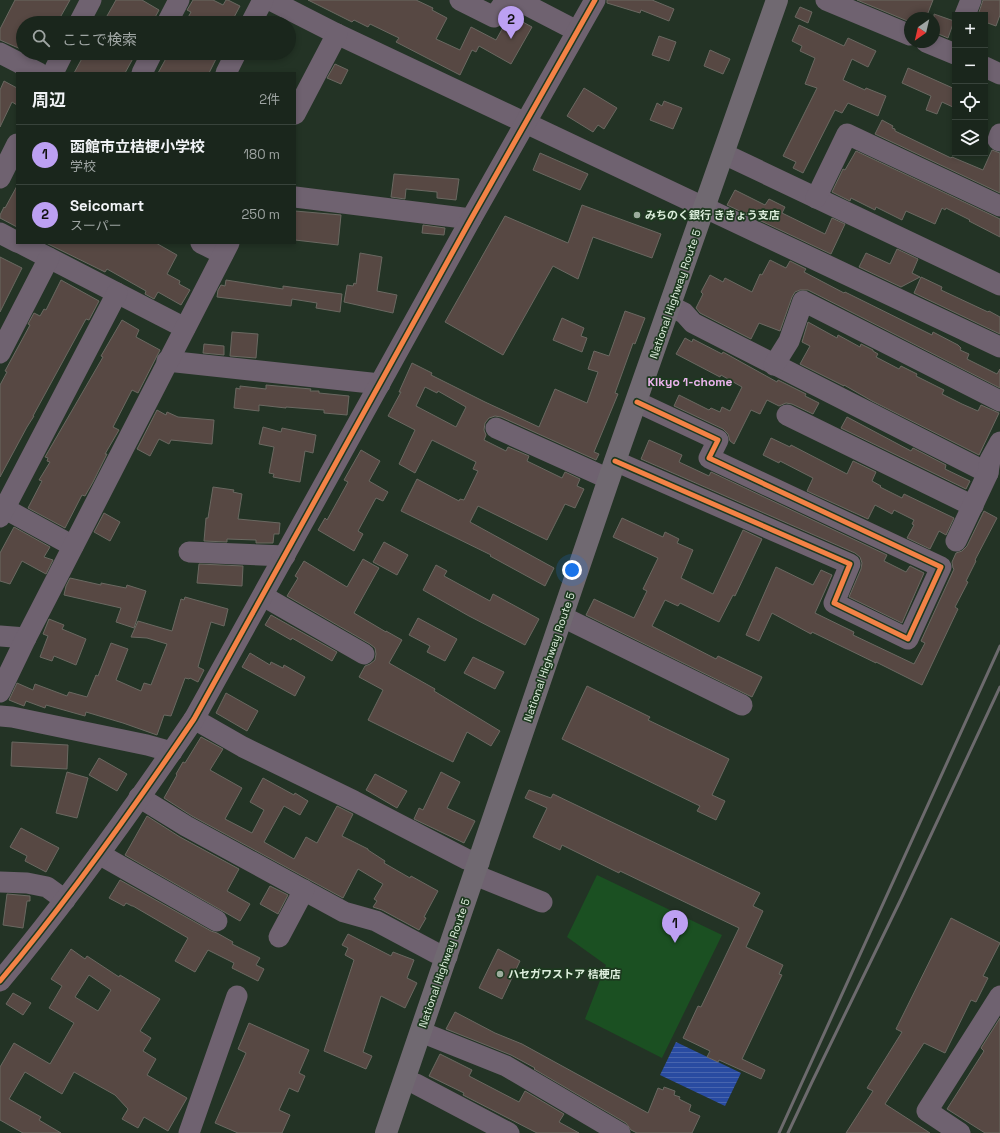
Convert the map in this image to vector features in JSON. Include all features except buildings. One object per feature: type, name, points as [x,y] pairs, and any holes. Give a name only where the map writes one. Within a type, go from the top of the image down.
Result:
[{"type":"highway","name":"National Highway Route 5","points":[[386,1133],[612,470],[777,0]]},
{"type":"street","points":[[83,16],[91,0]]},
{"type":"street","points":[[170,16],[178,0]]},
{"type":"street","points":[[255,16],[263,0]]},
{"type":"street","points":[[270,0],[337,34],[686,200],[705,207],[1000,347]]},
{"type":"street","points":[[460,0],[494,17],[506,0]]},
{"type":"street","points":[[517,0],[578,31]]},
{"type":"street","points":[[0,981],[34,941],[65,900],[172,752],[194,719],[471,219],[595,0]]},
{"type":"street","points":[[826,0],[904,32]]},
{"type":"street","points":[[966,12],[971,0]]},
{"type":"street","points":[[296,112],[337,34]]},
{"type":"street","points":[[940,45],[952,48]]},
{"type":"street","points":[[0,53],[37,72]]},
{"type":"street","points":[[54,72],[60,60]]},
{"type":"street","points":[[142,72],[148,60]]},
{"type":"street","points":[[226,72],[232,60]]},
{"type":"street","points":[[988,68],[1000,74]]},
{"type":"street","points":[[816,198],[847,134],[1000,206]]},
{"type":"street","points":[[1000,134],[998,140],[1000,141]]},
{"type":"street","points":[[0,178],[16,149]]},
{"type":"street","points":[[724,154],[1000,285]]},
{"type":"street","points":[[296,197],[471,219]]},
{"type":"street","points":[[0,233],[16,241]]},
{"type":"street","points":[[22,244],[185,328]]},
{"type":"street","points":[[0,692],[26,638],[226,249],[205,244]]},
{"type":"street","points":[[0,353],[49,258]]},
{"type":"street","points":[[73,546],[1,511],[116,293]]},
{"type":"street","points":[[774,365],[789,341],[803,301],[1000,401]]},
{"type":"street","points":[[670,306],[684,313],[693,323],[988,473]]},
{"type":"street","points":[[168,361],[380,384]]},
{"type":"street","points":[[496,428],[612,470],[850,564],[834,603],[908,639],[941,567],[709,458],[718,440],[637,402]]},
{"type":"street","points":[[787,415],[972,506]]},
{"type":"street","points":[[956,541],[988,473],[990,460],[1000,442]]},
{"type":"street","points":[[189,552],[285,556]]},
{"type":"street","points":[[263,596],[364,654]]},
{"type":"street","points":[[563,617],[742,705]]},
{"type":"street","points":[[0,636],[26,638]]},
{"type":"street","points":[[0,716],[139,743],[172,752]]},
{"type":"street","points":[[194,719],[242,747],[354,801],[466,859],[477,869],[542,902]]},
{"type":"street","points":[[139,798],[186,826],[344,912],[376,921],[436,953],[447,957]]},
{"type":"street","points":[[99,854],[217,921]]},
{"type":"street","points":[[0,882],[27,883],[47,887],[65,900]]},
{"type":"street","points":[[279,938],[304,890]]},
{"type":"street","points":[[189,1133],[237,996]]},
{"type":"street","points":[[960,1133],[926,1111],[1000,996]]},
{"type":"street","points":[[421,1032],[506,1066],[620,1133]]},
{"type":"street","points":[[405,1080],[416,1084],[509,1133]]},
{"type":"green space","points":[[597,875],[722,935],[662,1058],[585,1019],[606,965],[567,937]]},
{"type":"water","points":[[676,1042],[741,1073],[725,1106],[660,1075]]},
{"type":"railway","points":[[779,1133],[1000,646]]},
{"type":"railway","points":[[788,1133],[901,899],[1000,687]]},
{"type":"cycle path","points":[[0,981],[26,950],[100,853],[194,719],[471,219],[595,0]]},
{"type":"cycle path","points":[[615,461],[850,564],[834,603],[908,639],[941,567],[709,458],[718,440],[637,402]]},
{"type":"place","name":"Seicomart","points":[[511,39]]},
{"type":"place","name":"みちのく銀行 ききょう支店","points":[[637,215]]},
{"type":"place","name":"函館市立桔梗小学校","points":[[675,943]]},
{"type":"place","name":"ハセガワストア 桔梗店","points":[[500,974]]},
{"type":"district","name":"Kikyo 1-chome","points":[[690,382]]}]
